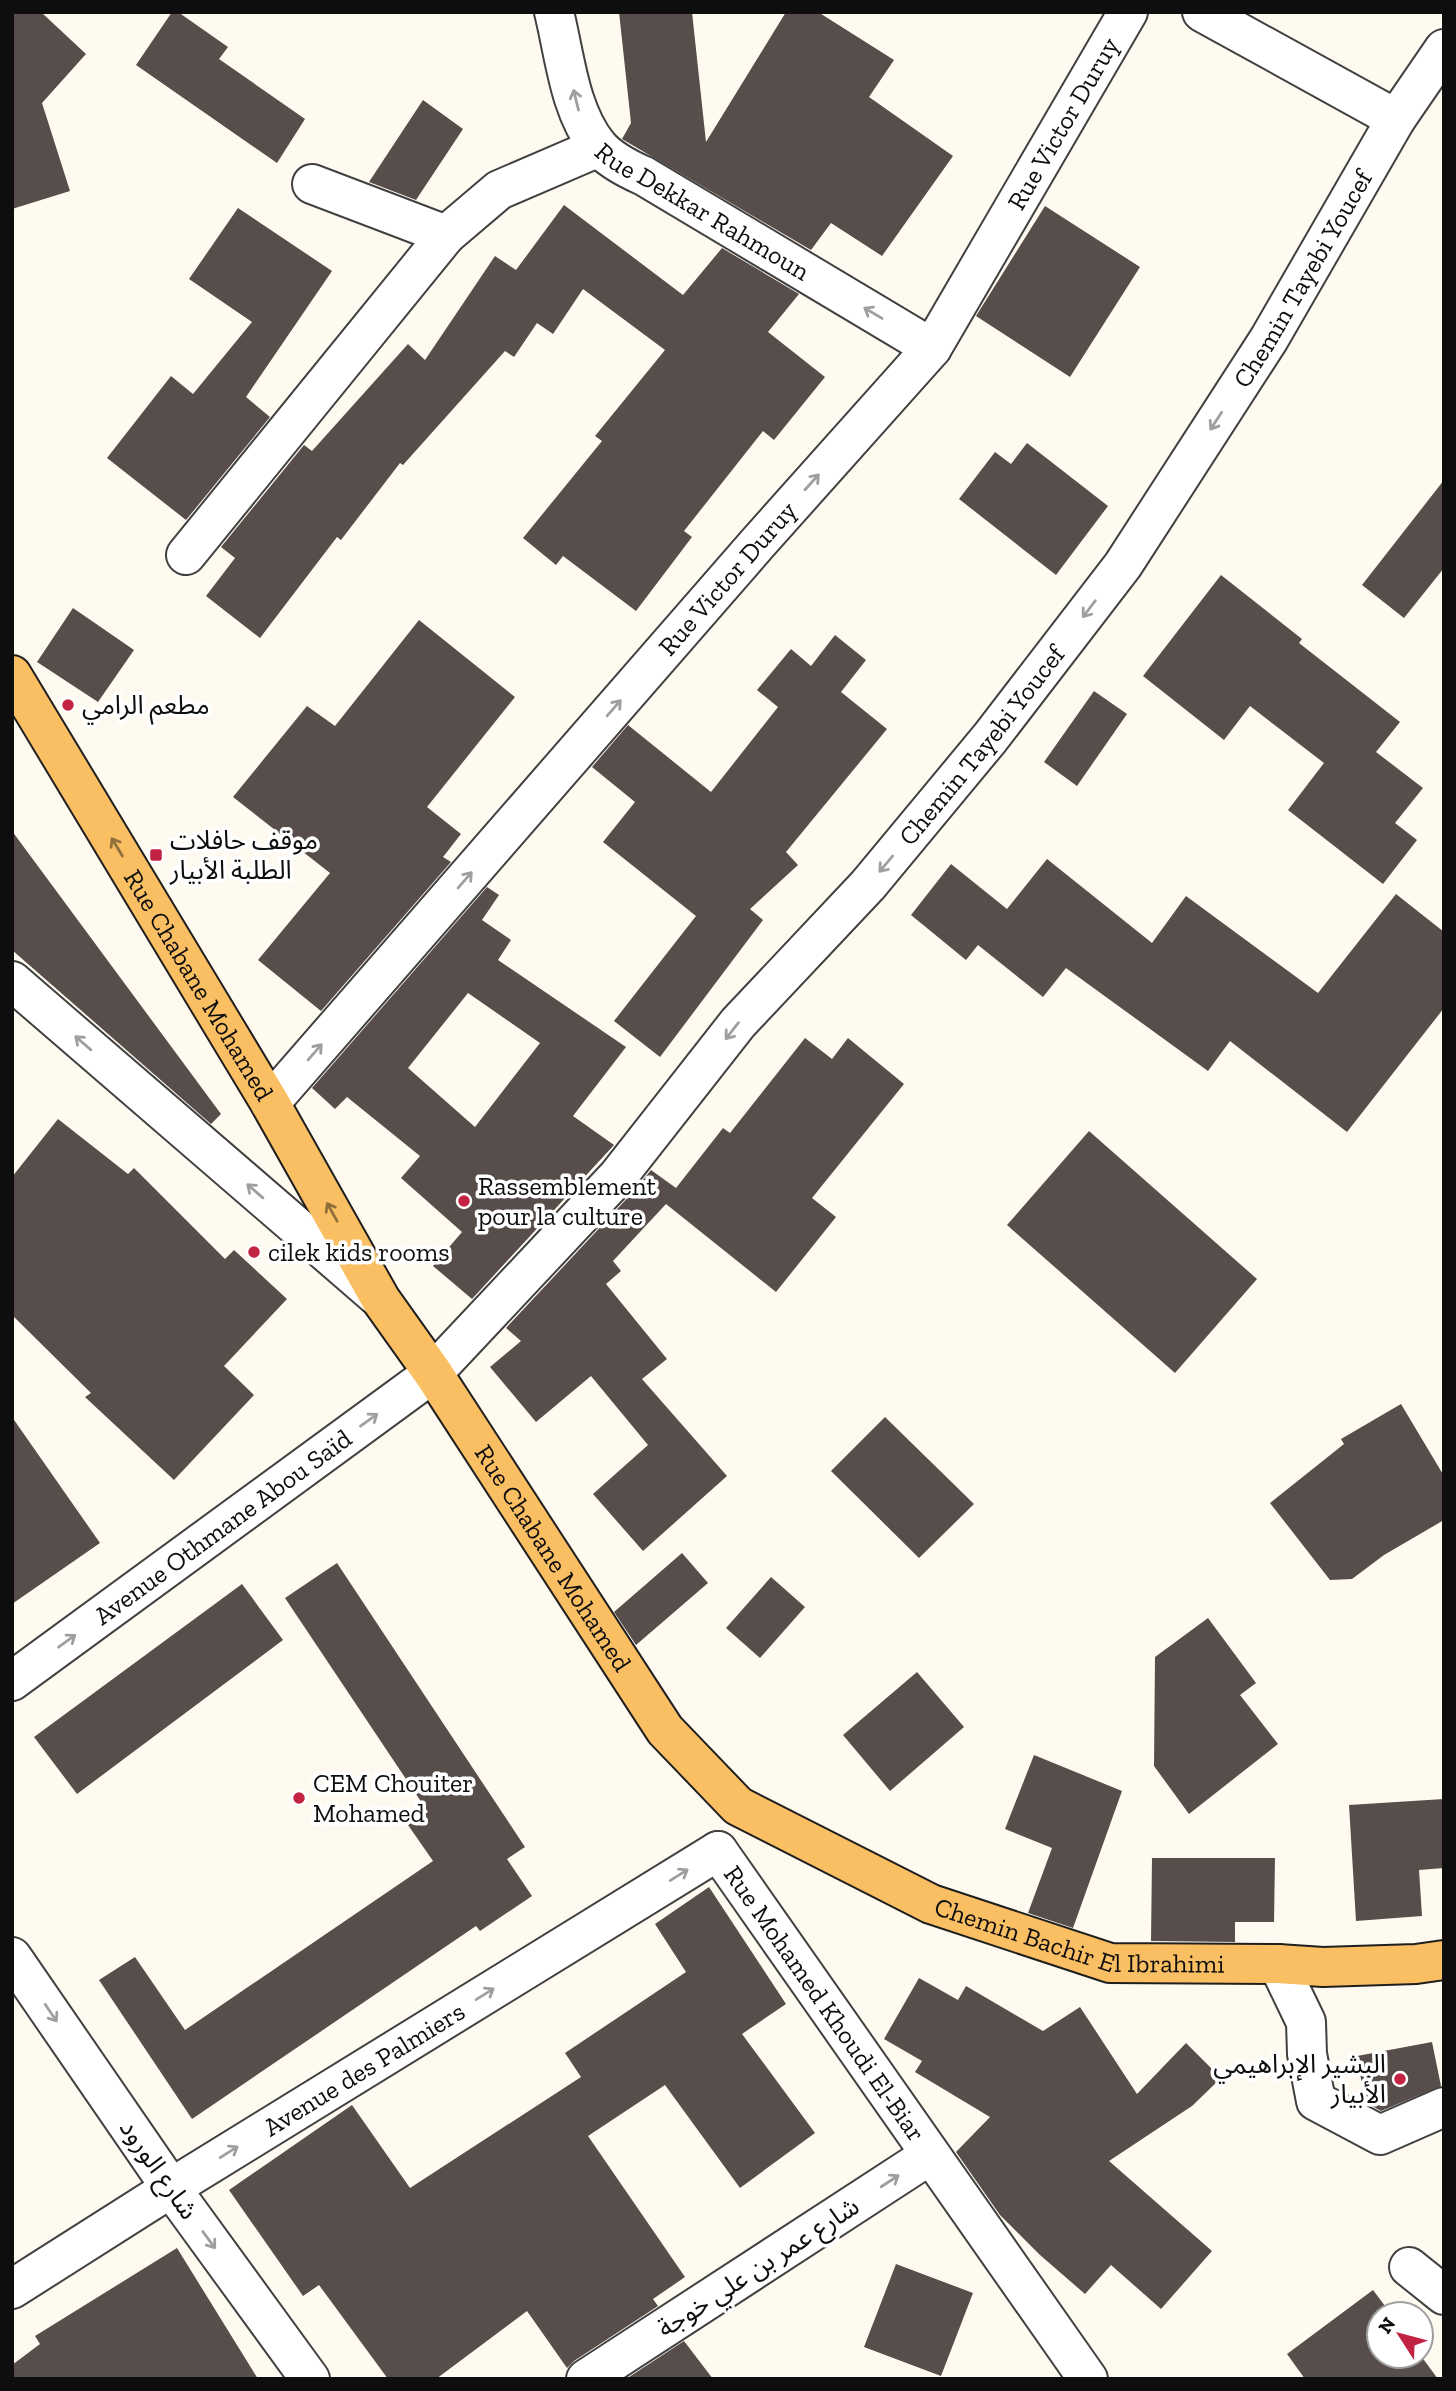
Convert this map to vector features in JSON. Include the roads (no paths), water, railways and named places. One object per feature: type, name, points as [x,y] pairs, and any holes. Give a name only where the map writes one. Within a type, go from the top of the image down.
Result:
[{"type":"main road","name":"Rue Chabane Mohamed","points":[[12,675],[270,1103],[381,1300],[433,1373],[665,1730],[737,1806]]},
{"type":"main road","name":"Chemin Bachir El Ibrahimi","points":[[737,1806],[931,1904],[1110,1963],[1278,1964],[1323,1968],[1416,1964],[1444,1960]]},
{"type":"street","name":"Rue Dekkar Rahmoun","points":[[554,12],[579,113],[599,147],[624,167],[644,176],[932,348]]},
{"type":"street","name":"Rue Victor Duruy","points":[[270,1103],[757,544],[932,348],[1128,12]]},
{"type":"street","points":[[1202,12],[1396,119]]},
{"type":"street","name":"Chemin Tayebi Youcef","points":[[433,1373],[618,1176],[738,1023],[868,885],[1036,680],[1123,565],[1262,351],[1396,119],[1444,49]]},
{"type":"street","points":[[186,555],[446,236],[499,190],[599,147]]},
{"type":"street","points":[[312,184],[446,236]]},
{"type":"street","name":"Rue Chabane Mohamed","points":[[12,981],[381,1300]]},
{"type":"street","name":"Avenue Othmane Abou Saïd","points":[[12,1681],[433,1373]]},
{"type":"street","points":[[718,1851],[737,1806]]},
{"type":"street","name":"Rue Mohamed Khoudi El-Biar","points":[[718,1851],[1088,2379]]},
{"type":"street","name":"Avenue des Palmiers","points":[[12,2289],[718,1851]]},
{"type":"street","name":"شارع الورود","points":[[12,1956],[171,2188],[310,2379]]},
{"type":"street","points":[[1278,1964],[1306,2022],[1307,2054],[1316,2101],[1380,2135],[1444,2107]]},
{"type":"street","name":"شارع عمر بن علي خوجة","points":[[586,2379],[930,2155]]},
{"type":"street","points":[[1409,2267],[1444,2295]]},
{"type":"place","name":"مطعم الرامي","points":[[68,705]]},
{"type":"place","name":"موقف حافلات الطلبة الأبيار","points":[[156,855]]},
{"type":"place","name":"Rassemblement pour la culture","points":[[464,1201]]},
{"type":"place","name":"cilek kids rooms","points":[[254,1252]]},
{"type":"place","name":"CEM Chouiter Mohamed","points":[[299,1798]]},
{"type":"place","name":"البشير الإبراهيمي الأبيار","points":[[1400,2079]]}]
